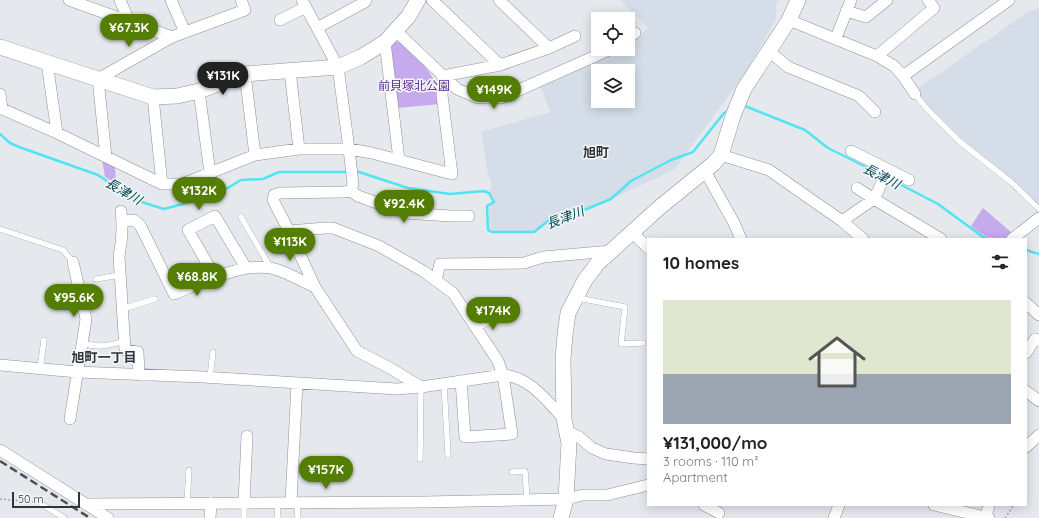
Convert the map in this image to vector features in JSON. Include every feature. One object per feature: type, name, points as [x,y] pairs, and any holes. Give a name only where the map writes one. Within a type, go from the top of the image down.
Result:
[{"type":"street","points":[[71,0],[172,36]]},
{"type":"street","points":[[120,0],[129,21]]},
{"type":"street","points":[[171,0],[185,32]]},
{"type":"street","points":[[98,79],[172,36],[245,10],[241,0]]},
{"type":"street","points":[[317,28],[344,14],[366,0]]},
{"type":"street","points":[[0,47],[154,97],[177,96],[199,91],[245,74],[338,67],[361,57],[391,36],[408,17],[418,0]]},
{"type":"street","points":[[432,0],[500,65]]},
{"type":"street","points":[[499,0],[549,48]]},
{"type":"street","points":[[561,518],[566,499],[569,443],[566,425],[563,359],[568,313],[585,280],[598,263],[660,207],[713,164],[721,155],[733,116],[744,89],[789,20],[798,0]]},
{"type":"street","points":[[836,38],[851,0]]},
{"type":"street","points":[[846,11],[866,17],[887,0]]},
{"type":"street","points":[[878,56],[934,8],[928,0]]},
{"type":"street","points":[[903,76],[1010,0]]},
{"type":"street","points":[[280,20],[304,4],[338,67],[353,184],[351,191]]},
{"type":"street","points":[[789,20],[878,56],[894,66],[915,94]]},
{"type":"street","points":[[391,36],[457,89],[478,98],[501,98],[595,56]]},
{"type":"street","points":[[391,36],[399,160]]},
{"type":"street","points":[[442,76],[500,65],[549,48],[575,36]]},
{"type":"street","points":[[769,51],[788,67],[859,96],[875,112]]},
{"type":"street","points":[[47,62],[57,133]]},
{"type":"street","points":[[290,71],[299,149]]},
{"type":"street","points":[[245,74],[254,155]]},
{"type":"street","points":[[0,94],[1,109],[57,133],[162,184],[182,184],[254,155],[299,149],[349,149],[372,153],[452,174],[442,95],[442,76]]},
{"type":"street","points":[[98,79],[106,157]]},
{"type":"street","points":[[199,91],[210,173]]},
{"type":"street","points":[[154,97],[162,184]]},
{"type":"street","points":[[851,152],[909,180]]},
{"type":"street","points":[[721,155],[769,170],[842,221],[862,238]]},
{"type":"street","points":[[842,221],[874,199],[888,170]]},
{"type":"street","points":[[705,171],[734,223],[741,238]]},
{"type":"street","points":[[857,188],[939,238]]},
{"type":"street","points":[[421,387],[390,368],[357,351],[315,288],[273,200],[274,195],[280,193],[351,191],[358,196],[405,212],[469,216]]},
{"type":"street","points":[[139,374],[138,352],[125,350],[124,342],[119,256],[122,244],[122,216],[134,220],[140,225],[174,294],[215,277],[246,268],[263,267],[278,270],[315,288]]},
{"type":"street","points":[[215,277],[188,230],[215,216],[246,268]]},
{"type":"street","points":[[1013,238],[1039,218]]},
{"type":"street","points":[[289,231],[333,228],[379,246],[423,271],[453,293],[478,328],[498,361],[503,375],[512,434],[465,436],[461,381]]},
{"type":"street","points":[[632,232],[647,247]]},
{"type":"street","points":[[436,280],[440,264],[524,263],[543,257],[611,251]]},
{"type":"street","points":[[70,419],[86,319],[73,262]]},
{"type":"street","points":[[1027,304],[1039,315]]},
{"type":"street","points":[[1027,351],[1035,339],[1039,341]]},
{"type":"street","points":[[0,366],[77,372],[210,377],[397,389],[511,375],[526,381],[538,391],[566,425],[592,448],[606,454],[647,459]]},
{"type":"street","points":[[294,502],[297,383]]},
{"type":"street","points":[[1027,392],[1039,400]]},
{"type":"street","points":[[1027,446],[1038,433]]},
{"type":"street","points":[[244,503],[247,436]]},
{"type":"street","points":[[0,450],[108,518]]},
{"type":"street","points":[[86,504],[566,499],[583,495],[607,495],[647,485]]},
{"type":"street","points":[[210,518],[211,503]]},
{"type":"street","points":[[706,506],[720,513]]},
{"type":"street","points":[[834,518],[838,506]]},
{"type":"street","points":[[938,506],[988,517],[989,506]]},
{"type":"lane","points":[[915,94],[926,109],[960,142],[1011,182],[1039,209]]},
{"type":"lane","points":[[241,217],[270,268]]},
{"type":"lane","points":[[0,229],[63,250],[73,262]]},
{"type":"lane","points":[[96,279],[120,274]]},
{"type":"lane","points":[[576,297],[625,307],[621,344],[643,343]]},
{"type":"lane","points":[[122,309],[155,300]]},
{"type":"lane","points":[[478,328],[502,315]]},
{"type":"lane","points":[[40,369],[44,340]]},
{"type":"lane","points":[[82,343],[94,346],[106,346],[124,342]]},
{"type":"lane","points":[[210,377],[213,352]]},
{"type":"lane","points":[[444,384],[448,455]]},
{"type":"lane","points":[[420,459],[421,387]]},
{"type":"lane","points":[[187,503],[190,470]]},
{"type":"lane","points":[[512,472],[525,471],[527,500]]},
{"type":"lane","points":[[277,502],[278,518]]},
{"type":"lane","points":[[294,502],[298,518]]},
{"type":"lane","points":[[40,503],[64,518]]},
{"type":"lane","points":[[244,503],[244,518]]},
{"type":"path","points":[[0,499],[40,503]]},
{"type":"path","points":[[1005,518],[1013,506]]},
{"type":"shaded area","points":[[622,0],[779,0],[776,5],[776,19],[746,72],[674,170],[596,206],[570,216],[547,222],[532,233],[529,231],[492,231],[489,229],[489,208],[494,202],[490,192],[492,185],[488,174],[481,132],[550,112],[539,83],[601,56],[635,56],[635,39],[648,28],[635,15],[635,12],[632,12],[621,1]]},
{"type":"shaded area","points":[[1039,8],[1039,205],[1013,179],[1012,180],[962,139],[929,108],[918,94],[917,89],[1028,12]]},
{"type":"green space","name":"前貝塚北公園","points":[[395,42],[404,44],[427,68],[437,87],[440,104],[397,108],[390,48]]},
{"type":"green space","points":[[102,159],[117,166],[115,168],[116,183],[105,177]]},
{"type":"green space","points":[[983,208],[1012,233],[1005,238],[990,238],[983,235],[971,226]]},
{"type":"waterway","name":"長津川","points":[[742,107],[745,106],[805,130],[828,148],[882,175]]},
{"type":"waterway","name":"長津川","points":[[355,172],[408,188],[450,194],[484,191],[489,193],[494,202],[487,206],[488,230],[492,232],[534,232],[548,221],[577,213],[611,199],[631,181],[671,160],[693,152],[724,113],[728,111]]},
{"type":"waterway","name":"長津川","points":[[0,134],[10,143],[98,175],[135,200],[164,209],[216,195],[241,180],[263,179],[279,172],[348,172]]},
{"type":"waterway","name":"長津川","points":[[888,178],[938,204],[986,238]]},
{"type":"waterway","points":[[1027,250],[1039,254]]},
{"type":"railway","points":[[0,461],[90,518]]},
{"type":"district","name":"旭町","points":[[596,152]]},
{"type":"district","name":"旭町一丁目","points":[[104,357]]}]
